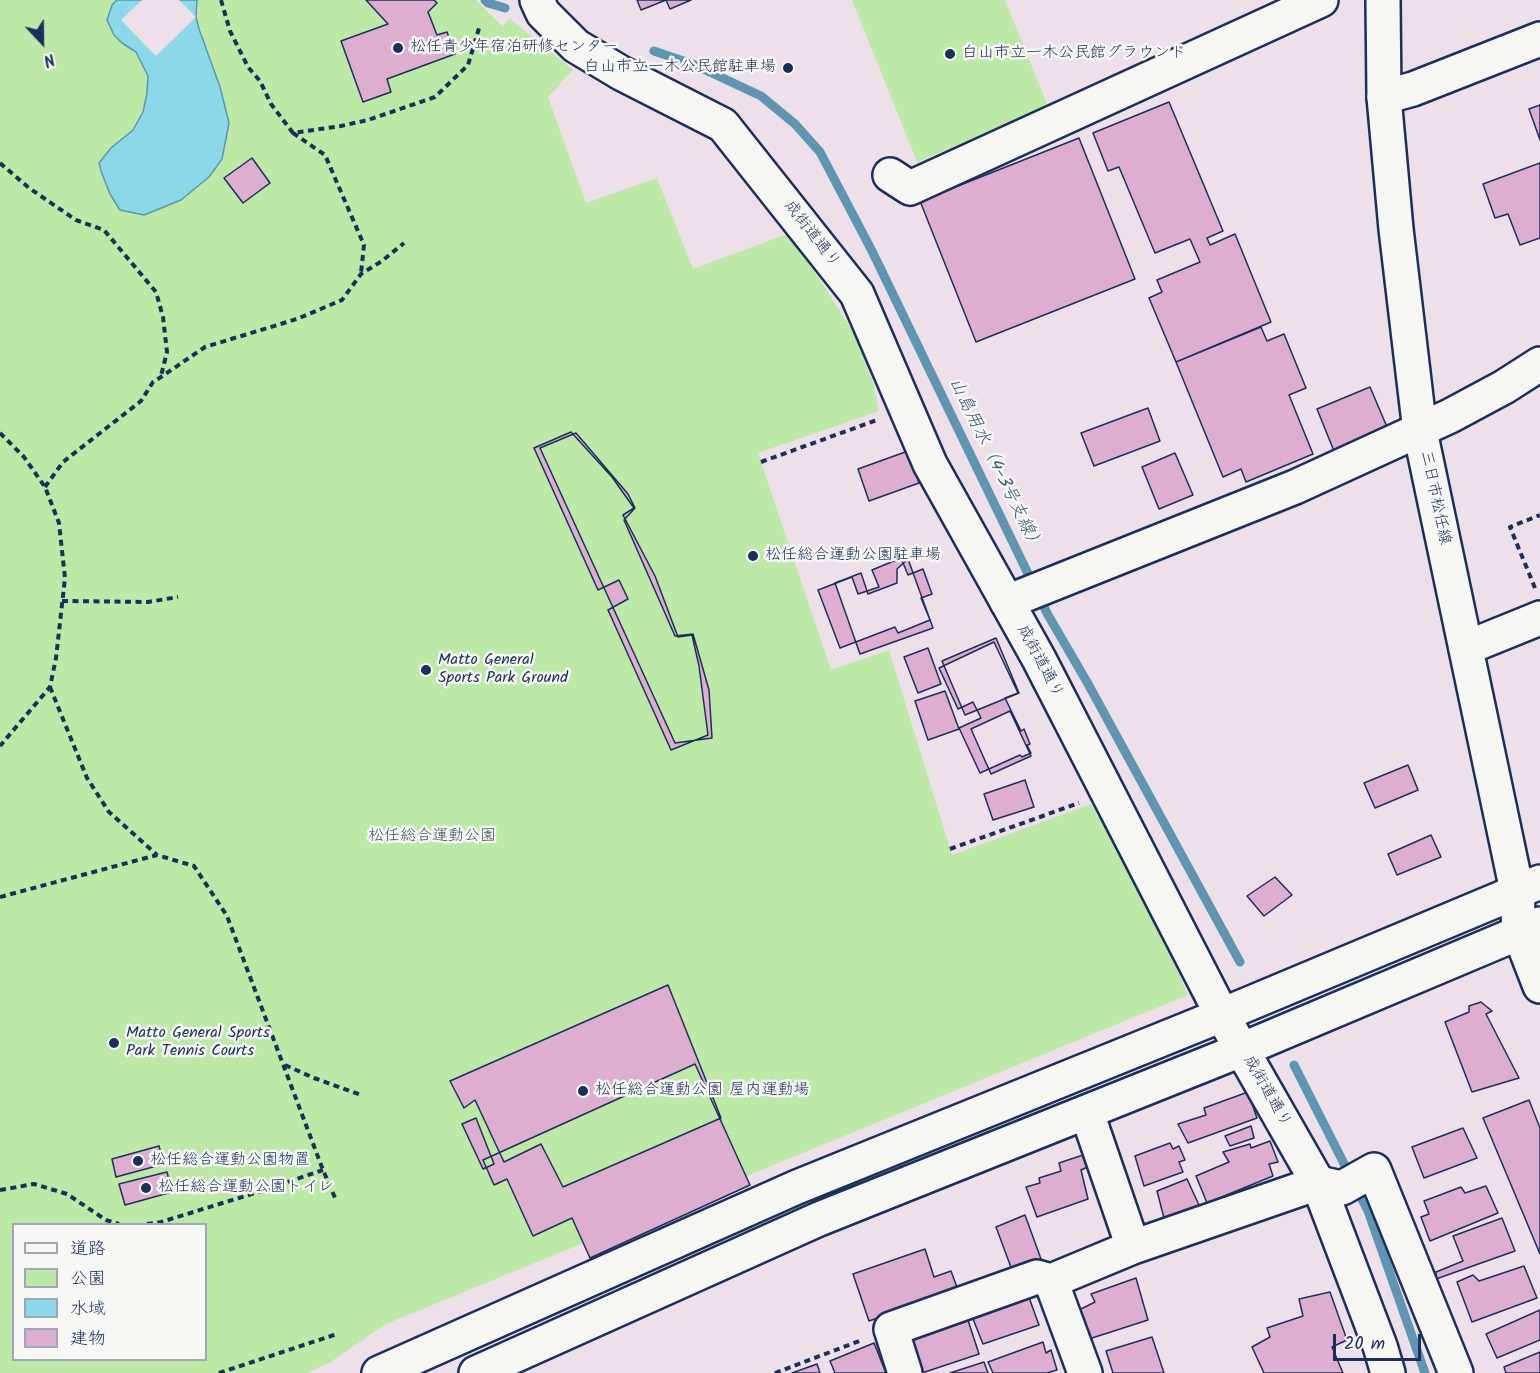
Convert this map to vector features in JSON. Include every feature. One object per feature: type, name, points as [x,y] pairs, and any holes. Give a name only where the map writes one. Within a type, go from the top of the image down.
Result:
[{"type":"street","name":"成街道通り","points":[[537,0],[543,13],[576,45],[621,73],[723,125],[857,294],[930,464],[1029,593],[1039,659],[1241,1050],[1341,1182],[1380,1346],[1389,1373]]},
{"type":"street","points":[[890,175],[910,188],[1321,0]]},
{"type":"street","name":"三日市松任線","points":[[1383,0],[1384,97],[1396,229],[1420,430],[1466,648],[1528,887],[1530,928],[1540,986]]},
{"type":"street","points":[[1384,97],[1413,89],[1540,39]]},
{"type":"street","points":[[1029,593],[1295,487],[1450,416],[1504,387],[1540,364]]},
{"type":"street","points":[[1466,648],[1538,604]]},
{"type":"street","points":[[385,1372],[797,1187],[1222,1015],[1528,887]]},
{"type":"street","points":[[476,1373],[819,1219],[1241,1050],[1530,928]]},
{"type":"street","points":[[1087,1113],[1134,1248]]},
{"type":"street","points":[[905,1373],[891,1329],[1037,1277],[1052,1281],[1134,1248],[1374,1170],[1456,1373]]},
{"type":"street","points":[[1052,1281],[1085,1373]]},
{"type":"path","points":[[220,0],[230,31],[248,67],[260,81],[271,104],[293,133],[325,155],[364,245],[361,274]]},
{"type":"path","points":[[293,133],[368,120],[435,97],[468,65],[480,25]]},
{"type":"path","points":[[0,163],[29,188],[76,220],[104,230],[156,292],[163,317],[167,352],[160,377]]},
{"type":"path","points":[[45,487],[63,462],[141,401],[153,382],[160,377],[205,347],[297,319],[342,300],[361,274],[404,243]]},
{"type":"path","points":[[761,462],[906,410]]},
{"type":"path","points":[[0,433],[24,457],[45,487],[58,523],[65,578],[56,658],[50,687],[0,746]]},
{"type":"path","points":[[1538,604],[1510,527],[1540,515]]},
{"type":"path","points":[[62,601],[148,602],[178,597]]},
{"type":"path","points":[[50,687],[87,778],[109,812],[157,855],[194,866],[227,916],[336,1200]]},
{"type":"path","points":[[950,849],[1108,793]]},
{"type":"path","points":[[0,897],[157,855]]},
{"type":"path","points":[[284,1065],[361,1095]]},
{"type":"path","points":[[154,1223],[234,1200],[323,1170]]},
{"type":"path","points":[[0,1190],[34,1184],[67,1194],[106,1220],[116,1223]]},
{"type":"path","points":[[775,1373],[891,1329]]},
{"type":"path","points":[[219,1373],[338,1334]]},
{"type":"green space","name":"松任総合運動公園","points":[[0,0],[476,0],[503,27],[509,18],[573,70],[548,97],[586,203],[657,178],[693,269],[787,234],[819,278],[855,335],[873,383],[879,411],[758,453],[831,670],[889,650],[952,855],[1091,804],[1143,894],[1188,995],[386,1324],[329,1363],[307,1373],[0,1373]]},
{"type":"green space","name":"白山市立一木公民館グラウンド","points":[[852,0],[1005,0],[1049,109],[917,162]]},
{"type":"water","points":[[117,0],[197,0],[196,17],[199,29],[220,87],[229,123],[222,159],[209,177],[181,200],[144,215],[120,210],[110,194],[99,163],[111,148],[133,130],[143,112],[147,93],[148,76],[136,52],[114,35],[107,20],[112,5]]},
{"type":"pier","points":[[142,0],[179,0],[196,17],[156,56],[121,20]]},
{"type":"building","name":"松任青少年宿泊研修センター","points":[[366,0],[434,0],[437,3],[428,12],[437,35],[447,32],[455,54],[387,79],[391,92],[363,102],[341,41],[388,24]]},
{"type":"building","points":[[637,0],[666,0],[641,10]]},
{"type":"building","points":[[666,0],[691,0],[670,9]]},
{"type":"building","points":[[1169,102],[1223,231],[1207,238],[1210,245],[1235,234],[1271,322],[1176,362],[1149,298],[1162,292],[1157,280],[1200,262],[1190,239],[1155,253],[1119,167],[1108,171],[1093,133]]},
{"type":"building","points":[[1540,105],[1540,140],[1529,109]]},
{"type":"building","points":[[1079,138],[1135,279],[976,342],[920,201]]},
{"type":"building","points":[[252,158],[270,183],[243,203],[224,178]]},
{"type":"building","points":[[1540,163],[1540,238],[1520,245],[1508,214],[1495,218],[1483,184]]},
{"type":"building","points":[[1261,327],[1267,341],[1284,334],[1306,388],[1289,395],[1313,454],[1246,482],[1241,469],[1223,477],[1176,362]]},
{"type":"building","points":[[1370,387],[1390,434],[1336,456],[1317,409]]},
{"type":"building","points":[[1148,408],[1160,441],[1094,466],[1081,433]]},
{"type":"building","points":[[571,432],[612,477],[634,508],[623,515],[655,576],[678,637],[692,635],[699,666],[708,735],[671,750],[608,610],[628,599],[619,580],[598,590],[534,448]]},
{"type":"building","points":[[576,433],[628,494],[635,508],[624,520],[675,636],[693,634],[709,690],[712,738],[675,743],[540,448]]},
{"type":"building","points":[[908,451],[919,483],[869,501],[858,469]]},
{"type":"building","points":[[1175,453],[1193,495],[1159,509],[1142,467]]},
{"type":"building","points":[[901,558],[908,575],[923,569],[932,594],[921,598],[930,620],[898,633],[895,627],[840,648],[818,590],[852,577],[858,594],[879,587],[872,570]]},
{"type":"building","points":[[908,559],[933,628],[860,654],[835,583],[861,573],[868,594],[897,583],[897,569]]},
{"type":"building","points":[[996,638],[1019,693],[965,715],[942,661]]},
{"type":"building","points":[[994,642],[1018,693],[1005,698],[1021,731],[1024,729],[1031,753],[1022,757],[1020,755],[980,773],[959,728],[981,718],[973,702],[958,709],[939,668]]},
{"type":"building","points":[[928,648],[941,684],[918,693],[904,657]]},
{"type":"building","points":[[945,691],[959,729],[928,740],[915,701]]},
{"type":"building","points":[[1010,711],[1031,756],[991,774],[971,729]]},
{"type":"building","points":[[1408,765],[1418,790],[1375,808],[1364,783]]},
{"type":"building","points":[[1025,780],[1034,807],[993,820],[984,794]]},
{"type":"building","points":[[1431,835],[1441,857],[1397,875],[1388,854]]},
{"type":"building","points":[[1275,877],[1292,895],[1264,916],[1247,896]]},
{"type":"building","name":"松任総合運動公園 屋内運動場","points":[[668,985],[721,1118],[563,1187],[541,1144],[504,1162],[475,1100],[464,1108],[450,1081]]},
{"type":"building","points":[[1481,1002],[1492,1011],[1486,1014],[1519,1078],[1472,1092],[1445,1022],[1469,1012],[1469,1006]]},
{"type":"building","points":[[695,1064],[750,1185],[590,1258],[572,1218],[533,1236],[507,1179],[494,1185],[483,1160]]},
{"type":"building","points":[[1248,1092],[1257,1118],[1188,1143],[1178,1124],[1206,1115],[1204,1108]]},
{"type":"building","points":[[1529,1100],[1540,1128],[1540,1254],[1483,1118]]},
{"type":"building","points":[[476,1118],[494,1164],[483,1169],[462,1124]]},
{"type":"building","points":[[1251,1126],[1254,1138],[1230,1146],[1225,1136]]},
{"type":"building","points":[[1463,1128],[1477,1158],[1424,1178],[1412,1147]]},
{"type":"building","points":[[1270,1141],[1278,1162],[1269,1164],[1273,1176],[1207,1203],[1196,1176],[1229,1162],[1223,1152],[1250,1144],[1251,1148]]},
{"type":"building","points":[[1170,1143],[1173,1149],[1179,1146],[1185,1160],[1179,1162],[1183,1172],[1144,1186],[1135,1156]]},
{"type":"building","name":"松任総合運動公園物置","points":[[159,1146],[164,1164],[116,1177],[112,1159]]},
{"type":"building","points":[[1086,1154],[1090,1166],[1081,1170],[1088,1199],[1037,1217],[1026,1187],[1040,1183],[1039,1178],[1061,1171],[1059,1163]]},
{"type":"building","name":"松任総合運動公園トイレ","points":[[167,1172],[172,1192],[125,1205],[119,1184]]},
{"type":"building","points":[[1187,1179],[1199,1205],[1164,1218],[1157,1191]]},
{"type":"building","points":[[1486,1186],[1498,1213],[1430,1241],[1421,1217],[1429,1214],[1424,1201],[1461,1187],[1465,1193]]},
{"type":"building","points":[[1025,1215],[1041,1259],[1012,1270],[996,1227]]},
{"type":"building","points":[[1502,1218],[1515,1251],[1436,1279],[1436,1272],[1463,1261],[1453,1236]]},
{"type":"building","points":[[925,1249],[934,1277],[951,1271],[958,1290],[869,1321],[853,1274]]},
{"type":"building","points":[[1524,1266],[1537,1298],[1472,1322],[1457,1282],[1473,1275],[1479,1281]]},
{"type":"building","points":[[1136,1278],[1148,1320],[1089,1339],[1079,1310],[1095,1302],[1091,1294]]},
{"type":"building","points":[[1027,1292],[1039,1325],[983,1344],[971,1314]]},
{"type":"building","points":[[1330,1292],[1347,1340],[1332,1347],[1343,1373],[1264,1373],[1252,1347],[1270,1337],[1267,1328],[1303,1316],[1299,1299]]},
{"type":"building","points":[[1540,1310],[1540,1340],[1497,1358],[1486,1334]]},
{"type":"building","points":[[966,1314],[979,1354],[922,1373],[906,1334]]},
{"type":"building","points":[[1152,1337],[1164,1373],[1113,1373],[1106,1351]]},
{"type":"building","points":[[1043,1342],[1046,1353],[1051,1350],[1057,1370],[1047,1373],[993,1373],[988,1362]]},
{"type":"building","points":[[874,1343],[886,1373],[835,1373],[830,1361]]},
{"type":"building","points":[[1540,1352],[1540,1373],[1506,1373],[1504,1367]]},
{"type":"building","points":[[984,1362],[988,1373],[950,1373]]},
{"type":"building","points":[[817,1364],[820,1373],[792,1373]]},
{"type":"waterway","name":"山島用水（4-3号支線）","points":[[485,0],[505,8]]},
{"type":"waterway","name":"山島用水（4-3号支線）","points":[[654,51],[695,65],[761,96],[795,124],[820,152],[872,251],[1048,615],[1240,962]]},
{"type":"waterway","name":"山島用水（4-3号支線）","points":[[1294,1065],[1368,1211],[1425,1373]]},
{"type":"place","name":"松任青少年宿泊研修センター","points":[[398,48]]},
{"type":"place","name":"白山市立一木公民館グラウンド","points":[[950,54]]},
{"type":"place","name":"白山市立一木公民館駐車場","points":[[788,68]]},
{"type":"place","name":"松任総合運動公園駐車場","points":[[753,556]]},
{"type":"place","name":"Matto General Sports Park Ground","points":[[426,670]]},
{"type":"place","name":"Matto General Sports Park Tennis Courts","points":[[114,1043]]},
{"type":"place","name":"松任総合運動公園 屋内運動場","points":[[583,1091]]},
{"type":"place","name":"松任総合運動公園物置","points":[[138,1161]]},
{"type":"place","name":"松任総合運動公園トイレ","points":[[146,1188]]}]
